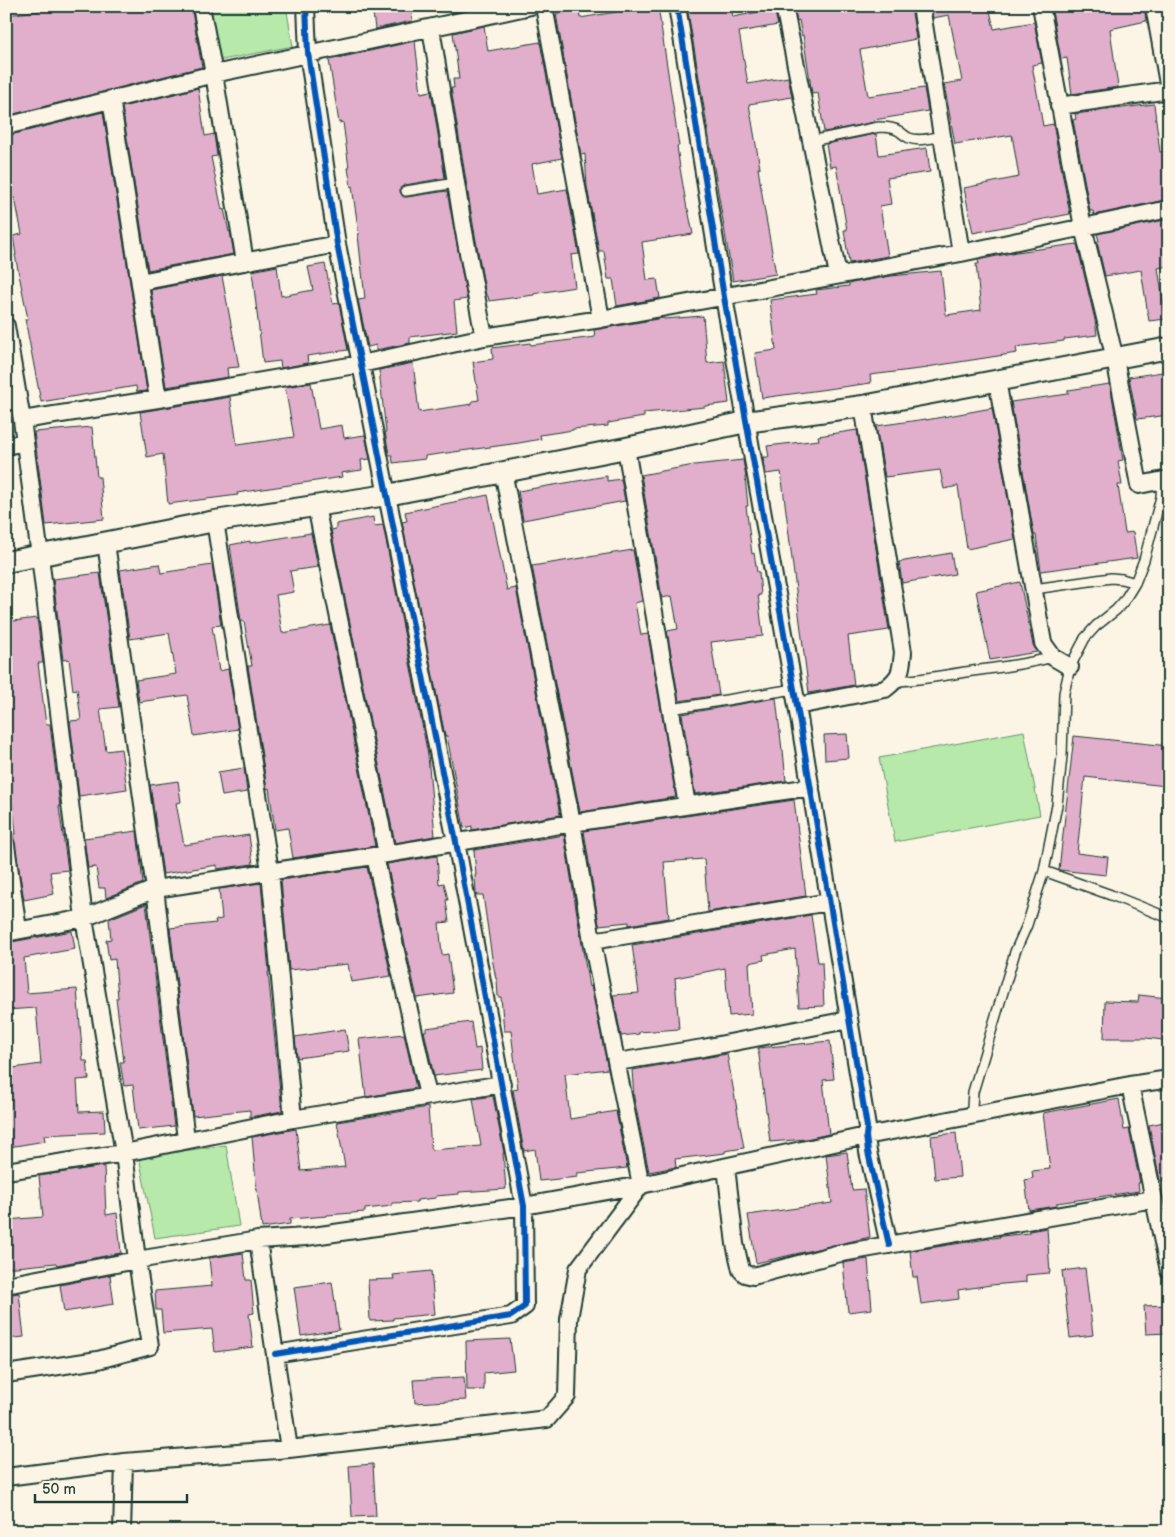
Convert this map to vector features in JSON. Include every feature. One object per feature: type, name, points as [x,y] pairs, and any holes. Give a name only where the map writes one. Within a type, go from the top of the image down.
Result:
[{"type":"street","points":[[201,6],[245,262]]},
{"type":"street","points":[[275,1354],[511,1316],[525,1306],[524,1206],[456,842],[337,244],[308,53],[306,6]]},
{"type":"street","points":[[6,126],[214,74],[531,6]]},
{"type":"street","points":[[544,6],[601,319]]},
{"type":"street","points":[[677,6],[724,297],[811,787],[866,1128],[868,1152],[889,1245]]},
{"type":"street","points":[[784,6],[838,275]]},
{"type":"street","points":[[921,6],[960,253]]},
{"type":"street","points":[[1041,6],[1083,227],[1115,359],[1139,485],[1165,480]]},
{"type":"street","points":[[1059,106],[1169,89],[1154,6]]},
{"type":"street","points":[[431,28],[463,226],[484,337]]},
{"type":"street","points":[[111,99],[158,399]]},
{"type":"street","points":[[22,420],[361,364],[484,337],[601,319],[960,253],[1169,209]]},
{"type":"street","points":[[140,282],[337,244]]},
{"type":"street","points":[[6,326],[25,442],[84,918],[124,1153],[150,1346],[98,1360],[6,1374]]},
{"type":"street","points":[[6,562],[215,521],[387,494],[626,448],[746,422],[864,406],[1169,348]]},
{"type":"street","points":[[997,380],[1043,643],[1053,657],[1070,667]]},
{"type":"street","points":[[797,706],[885,689],[896,681],[902,667],[903,652],[864,406]]},
{"type":"street","points":[[6,446],[25,442]]},
{"type":"street","points":[[626,448],[687,805]]},
{"type":"street","points":[[6,1478],[124,1462],[289,1449],[547,1419],[566,1396],[569,1319],[578,1269],[641,1186],[592,941],[572,823],[503,471]]},
{"type":"street","points":[[316,506],[428,1096]]},
{"type":"street","points":[[215,521],[270,871],[293,1119]]},
{"type":"street","points":[[106,542],[155,889],[186,1139]]},
{"type":"street","points":[[6,845],[12,932],[84,918],[155,889],[811,787]]},
{"type":"street","points":[[592,941],[829,902]]},
{"type":"street","points":[[617,1062],[703,1048],[848,1020]]},
{"type":"street","points":[[6,1285],[137,1260],[258,1240],[306,1237],[524,1206],[641,1186],[866,1136],[1169,1079]]},
{"type":"street","points":[[6,1171],[124,1153],[293,1119],[502,1084]]},
{"type":"street","points":[[1130,1085],[1169,1271]]},
{"type":"street","points":[[726,1167],[741,1270],[745,1274],[753,1276],[836,1254],[1154,1200]]},
{"type":"street","points":[[258,1240],[289,1449]]},
{"type":"street","points":[[122,1531],[124,1462]]},
{"type":"lane","points":[[811,141],[878,127],[898,130],[908,138],[919,140],[942,136]]},
{"type":"lane","points":[[406,191],[456,183]]},
{"type":"lane","points":[[973,1116],[973,1092],[1015,952],[1030,916],[1044,871],[1052,838],[1062,756],[1064,692],[1070,667],[1085,638],[1096,626],[1116,610],[1135,584],[1144,560],[1165,480]]},
{"type":"lane","points":[[1034,590],[1111,578],[1122,579],[1135,584]]},
{"type":"lane","points":[[896,681],[992,669],[1053,657]]},
{"type":"lane","points":[[671,710],[794,689]]},
{"type":"lane","points":[[1044,871],[1169,918]]},
{"type":"green space","points":[[207,6],[286,6],[293,46],[217,61]]},
{"type":"green space","points":[[1024,731],[1040,815],[895,842],[879,758]]},
{"type":"green space","points":[[226,1145],[239,1226],[155,1238],[139,1157]]},
{"type":"building","points":[[39,6],[191,6],[202,67],[6,116],[6,15],[39,11]]},
{"type":"building","points":[[372,6],[411,6],[412,21],[375,29]]},
{"type":"building","points":[[449,6],[481,6],[481,7],[450,13]]},
{"type":"building","points":[[615,6],[658,6],[679,146],[677,146],[680,168],[693,234],[642,242],[647,280],[657,279],[660,298],[617,306],[613,279],[608,279],[604,251],[599,251],[587,187],[585,154],[581,155],[556,14],[579,10],[580,18],[616,12]]},
{"type":"building","points":[[687,6],[731,6],[733,17],[774,9],[778,25],[739,32],[748,84],[788,77],[792,97],[749,104],[776,274],[733,281]]},
{"type":"building","points":[[794,6],[911,6],[916,39],[860,50],[868,96],[924,88],[928,111],[874,120],[874,122],[824,132],[818,93],[812,94],[803,35],[799,20],[797,21]]},
{"type":"building","points":[[931,6],[989,6],[994,29],[1034,22],[1042,63],[1032,65],[1043,126],[1053,124],[1070,214],[973,233],[964,188],[1019,177],[1012,135],[955,144],[944,84],[962,81],[949,15],[933,18]]},
{"type":"building","points":[[1051,6],[1144,6],[1146,21],[1110,29],[1118,87],[1072,94],[1067,58],[1061,59]]},
{"type":"building","points":[[484,26],[488,51],[540,42],[562,158],[532,164],[537,194],[567,189],[579,254],[571,255],[575,287],[489,301],[488,296],[486,296],[451,88],[454,88],[453,79],[459,79],[453,33]]},
{"type":"building","points":[[415,41],[421,93],[431,91],[445,178],[405,185],[400,188],[400,192],[403,197],[407,197],[447,191],[467,299],[454,301],[457,331],[410,337],[410,343],[376,350],[376,345],[368,347],[358,300],[365,299],[359,235],[343,122],[339,123],[329,60]]},
{"type":"building","points":[[198,88],[205,136],[214,134],[217,156],[211,157],[222,210],[224,209],[234,254],[148,270],[122,107]]},
{"type":"building","points":[[1154,104],[1160,152],[1169,151],[1169,199],[1094,215],[1093,211],[1090,211],[1073,120],[1076,119],[1075,114]]},
{"type":"building","points":[[103,112],[147,391],[137,392],[136,386],[41,402],[25,319],[28,319],[15,255],[13,236],[22,234],[15,198],[9,199],[6,183],[6,136]]},
{"type":"building","points":[[876,134],[879,155],[927,148],[930,172],[887,178],[891,204],[880,206],[888,256],[849,263],[844,230],[847,230],[836,166],[830,167],[826,144]]},
{"type":"building","points":[[1169,219],[1169,266],[1158,268],[1166,319],[1149,321],[1141,270],[1105,276],[1097,234]]},
{"type":"building","points":[[1077,244],[1097,335],[1016,347],[1017,353],[928,368],[870,375],[871,383],[762,398],[755,353],[776,350],[770,300],[817,294],[816,290],[849,286],[852,283],[891,276],[941,271],[946,315],[981,310],[976,264],[979,264],[978,260],[1016,252]]},
{"type":"building","points":[[325,264],[333,304],[339,303],[348,350],[307,356],[308,363],[281,368],[280,361],[263,363],[252,271],[277,266],[281,296],[313,290],[308,267]]},
{"type":"building","points":[[222,276],[239,367],[227,368],[228,377],[166,387],[151,290]]},
{"type":"building","points":[[703,316],[707,363],[724,361],[729,403],[644,413],[644,417],[608,423],[608,426],[573,429],[540,435],[541,439],[425,456],[425,459],[393,463],[392,455],[389,455],[379,370],[413,363],[419,412],[472,404],[472,401],[479,400],[473,362],[493,359],[492,348],[595,337],[594,330],[663,318]]},
{"type":"building","points":[[1169,371],[1169,415],[1137,419],[1129,377]]},
{"type":"building","points":[[311,383],[319,429],[342,425],[344,438],[365,435],[370,459],[361,460],[362,470],[341,473],[342,477],[237,493],[238,495],[168,504],[163,454],[147,457],[140,412],[230,397],[237,445],[294,437],[285,387]]},
{"type":"building","points":[[1110,384],[1123,460],[1118,461],[1122,485],[1118,485],[1125,533],[1133,532],[1137,558],[1041,571],[1011,402],[1068,394],[1068,390]]},
{"type":"building","points":[[992,408],[1015,539],[967,549],[958,486],[944,489],[940,470],[885,477],[876,426],[926,420]]},
{"type":"building","points":[[92,427],[97,477],[100,477],[104,519],[46,525],[34,432]]},
{"type":"building","points":[[857,430],[889,630],[848,636],[854,685],[809,693],[781,472],[766,474],[763,457],[769,457],[767,446],[819,440],[818,436]]},
{"type":"building","points":[[743,460],[752,554],[754,553],[757,572],[759,572],[761,595],[758,595],[763,636],[711,642],[719,695],[679,701],[667,631],[678,629],[672,596],[662,598],[641,475],[694,465]]},
{"type":"building","points":[[607,476],[607,481],[621,479],[625,501],[523,520],[518,491]]},
{"type":"building","points":[[488,495],[507,590],[516,588],[560,815],[472,830],[472,826],[464,828],[447,736],[445,736],[402,522],[407,521],[405,512]]},
{"type":"building","points":[[373,517],[374,526],[383,525],[428,755],[435,836],[395,843],[331,530],[336,529],[336,524]]},
{"type":"building","points":[[311,533],[318,567],[290,571],[294,592],[276,595],[282,633],[330,625],[375,846],[293,858],[288,828],[275,830],[248,666],[252,666],[244,621],[241,621],[230,545]]},
{"type":"building","points":[[633,550],[642,601],[635,603],[641,635],[648,634],[676,797],[580,812],[532,566]]},
{"type":"building","points":[[951,553],[955,574],[902,583],[899,562]]},
{"type":"building","points":[[159,564],[161,573],[212,565],[221,625],[212,626],[219,671],[228,669],[238,729],[194,736],[187,695],[139,702],[136,680],[176,674],[169,633],[130,639],[120,570]]},
{"type":"building","points":[[100,573],[119,707],[100,709],[106,751],[121,749],[127,789],[79,796],[70,721],[81,720],[77,689],[73,690],[69,659],[63,660],[53,579]]},
{"type":"building","points":[[1020,582],[1033,645],[1037,652],[990,660],[976,591]]},
{"type":"building","points":[[37,618],[43,663],[38,663],[46,724],[50,724],[68,870],[50,872],[54,894],[24,900],[13,834],[16,834],[11,792],[7,792],[6,783],[6,772],[10,772],[6,742],[6,622]]},
{"type":"building","points":[[776,698],[786,781],[695,794],[682,714]]},
{"type":"building","points":[[847,734],[849,758],[825,760],[824,735]]},
{"type":"building","points":[[1074,736],[1169,746],[1166,786],[1085,777],[1077,853],[1108,857],[1106,875],[1059,870]]},
{"type":"building","points":[[244,768],[247,792],[222,796],[218,772]]},
{"type":"building","points":[[178,781],[181,802],[176,803],[184,845],[249,835],[253,864],[217,869],[217,865],[163,874],[150,785]]},
{"type":"building","points":[[794,800],[806,896],[708,912],[704,859],[664,862],[669,918],[629,925],[629,922],[599,925],[584,831]]},
{"type":"building","points":[[137,831],[143,883],[106,898],[105,888],[99,888],[96,867],[88,868],[84,838]]},
{"type":"building","points":[[564,835],[589,987],[591,986],[608,1069],[565,1074],[570,1119],[616,1111],[627,1168],[577,1173],[578,1177],[539,1181],[535,1149],[524,1151],[513,1090],[518,1089],[511,1031],[504,1031],[501,997],[498,997],[497,979],[483,895],[476,895],[474,850]]},
{"type":"building","points":[[437,856],[439,884],[444,883],[448,900],[446,900],[449,922],[439,923],[442,955],[448,954],[453,993],[417,998],[387,864]]},
{"type":"building","points":[[367,867],[391,976],[351,982],[348,964],[289,970],[281,880]]},
{"type":"building","points":[[261,883],[282,1111],[250,1117],[250,1110],[193,1116],[170,928],[216,923],[215,920],[222,919],[219,889]]},
{"type":"building","points":[[146,904],[174,1126],[138,1130],[133,1085],[124,1086],[120,1062],[124,1062],[116,998],[118,998],[115,959],[109,960],[106,940],[111,939],[109,919]]},
{"type":"building","points":[[811,915],[818,962],[822,962],[824,1006],[799,1007],[795,949],[763,955],[764,960],[749,963],[752,1014],[729,1016],[725,968],[675,978],[679,1029],[639,1032],[639,1034],[621,1036],[613,995],[639,993],[632,945]]},
{"type":"building","points":[[72,931],[75,949],[24,958],[27,993],[77,989],[83,1061],[87,1061],[89,1079],[77,1080],[79,1112],[104,1111],[105,1132],[44,1135],[45,1141],[9,1147],[6,1129],[6,1069],[41,1064],[36,1008],[6,1010],[6,943]]},
{"type":"building","points":[[1139,995],[1167,998],[1163,1040],[1104,1038],[1105,1001],[1138,1002]]},
{"type":"building","points":[[471,1022],[475,1049],[480,1048],[482,1070],[434,1076],[424,1031],[426,1031],[426,1028]]},
{"type":"building","points":[[345,1029],[349,1051],[297,1058],[295,1037]]},
{"type":"building","points":[[404,1034],[416,1088],[366,1097],[359,1039]]},
{"type":"building","points":[[830,1041],[834,1079],[823,1080],[829,1134],[806,1139],[770,1142],[758,1048]]},
{"type":"building","points":[[727,1054],[744,1148],[725,1151],[725,1153],[675,1159],[676,1167],[649,1172],[634,1098],[632,1070]]},
{"type":"building","points":[[493,1096],[504,1153],[506,1189],[459,1192],[459,1194],[417,1200],[417,1202],[392,1203],[392,1206],[365,1209],[365,1212],[290,1219],[290,1224],[262,1228],[252,1137],[296,1129],[301,1171],[345,1167],[337,1122],[428,1107],[431,1150],[481,1146],[473,1099]]},
{"type":"building","points":[[1119,1099],[1124,1130],[1129,1129],[1140,1183],[1138,1183],[1139,1191],[1057,1203],[1057,1206],[1029,1210],[1025,1180],[1033,1178],[1032,1171],[1050,1169],[1043,1113]]},
{"type":"building","points":[[1169,1121],[1169,1180],[1160,1181],[1149,1125]]},
{"type":"building","points":[[956,1133],[960,1177],[935,1179],[931,1136]]},
{"type":"building","points":[[847,1152],[852,1190],[864,1189],[870,1237],[756,1263],[748,1215],[832,1203],[826,1155]]},
{"type":"building","points":[[104,1166],[106,1215],[117,1213],[121,1253],[57,1265],[56,1263],[6,1268],[6,1220],[43,1217],[39,1176]]},
{"type":"building","points":[[1047,1228],[1050,1273],[1026,1275],[1026,1282],[958,1290],[959,1299],[921,1304],[917,1277],[913,1277],[910,1251],[999,1236],[1029,1233],[1029,1231]]},
{"type":"building","points":[[243,1253],[246,1280],[251,1280],[254,1313],[249,1314],[253,1347],[215,1352],[212,1329],[163,1333],[161,1310],[156,1310],[155,1291],[212,1286],[209,1258]]},
{"type":"building","points":[[868,1259],[872,1309],[848,1312],[843,1263]]},
{"type":"building","points":[[1085,1268],[1093,1335],[1070,1338],[1062,1271]]},
{"type":"building","points":[[431,1271],[435,1314],[370,1321],[368,1280],[394,1279],[393,1275]]},
{"type":"building","points":[[110,1275],[114,1304],[64,1312],[60,1285]]},
{"type":"building","points":[[332,1282],[339,1330],[301,1336],[294,1287]]},
{"type":"building","points":[[19,1293],[24,1337],[6,1339],[6,1295]]},
{"type":"building","points":[[1165,1305],[1167,1333],[1146,1334],[1144,1306]]},
{"type":"building","points":[[510,1339],[514,1370],[484,1373],[484,1390],[467,1390],[466,1341]]},
{"type":"building","points":[[464,1377],[466,1400],[415,1403],[413,1380]]},
{"type":"building","points":[[373,1464],[376,1516],[352,1517],[349,1466]]},
{"type":"cycle path","points":[[275,1354],[511,1316],[525,1306],[524,1206],[456,842],[337,244],[308,53],[306,6]]},
{"type":"cycle path","points":[[677,6],[724,297],[797,706],[867,1127],[868,1152],[889,1245]]}]
